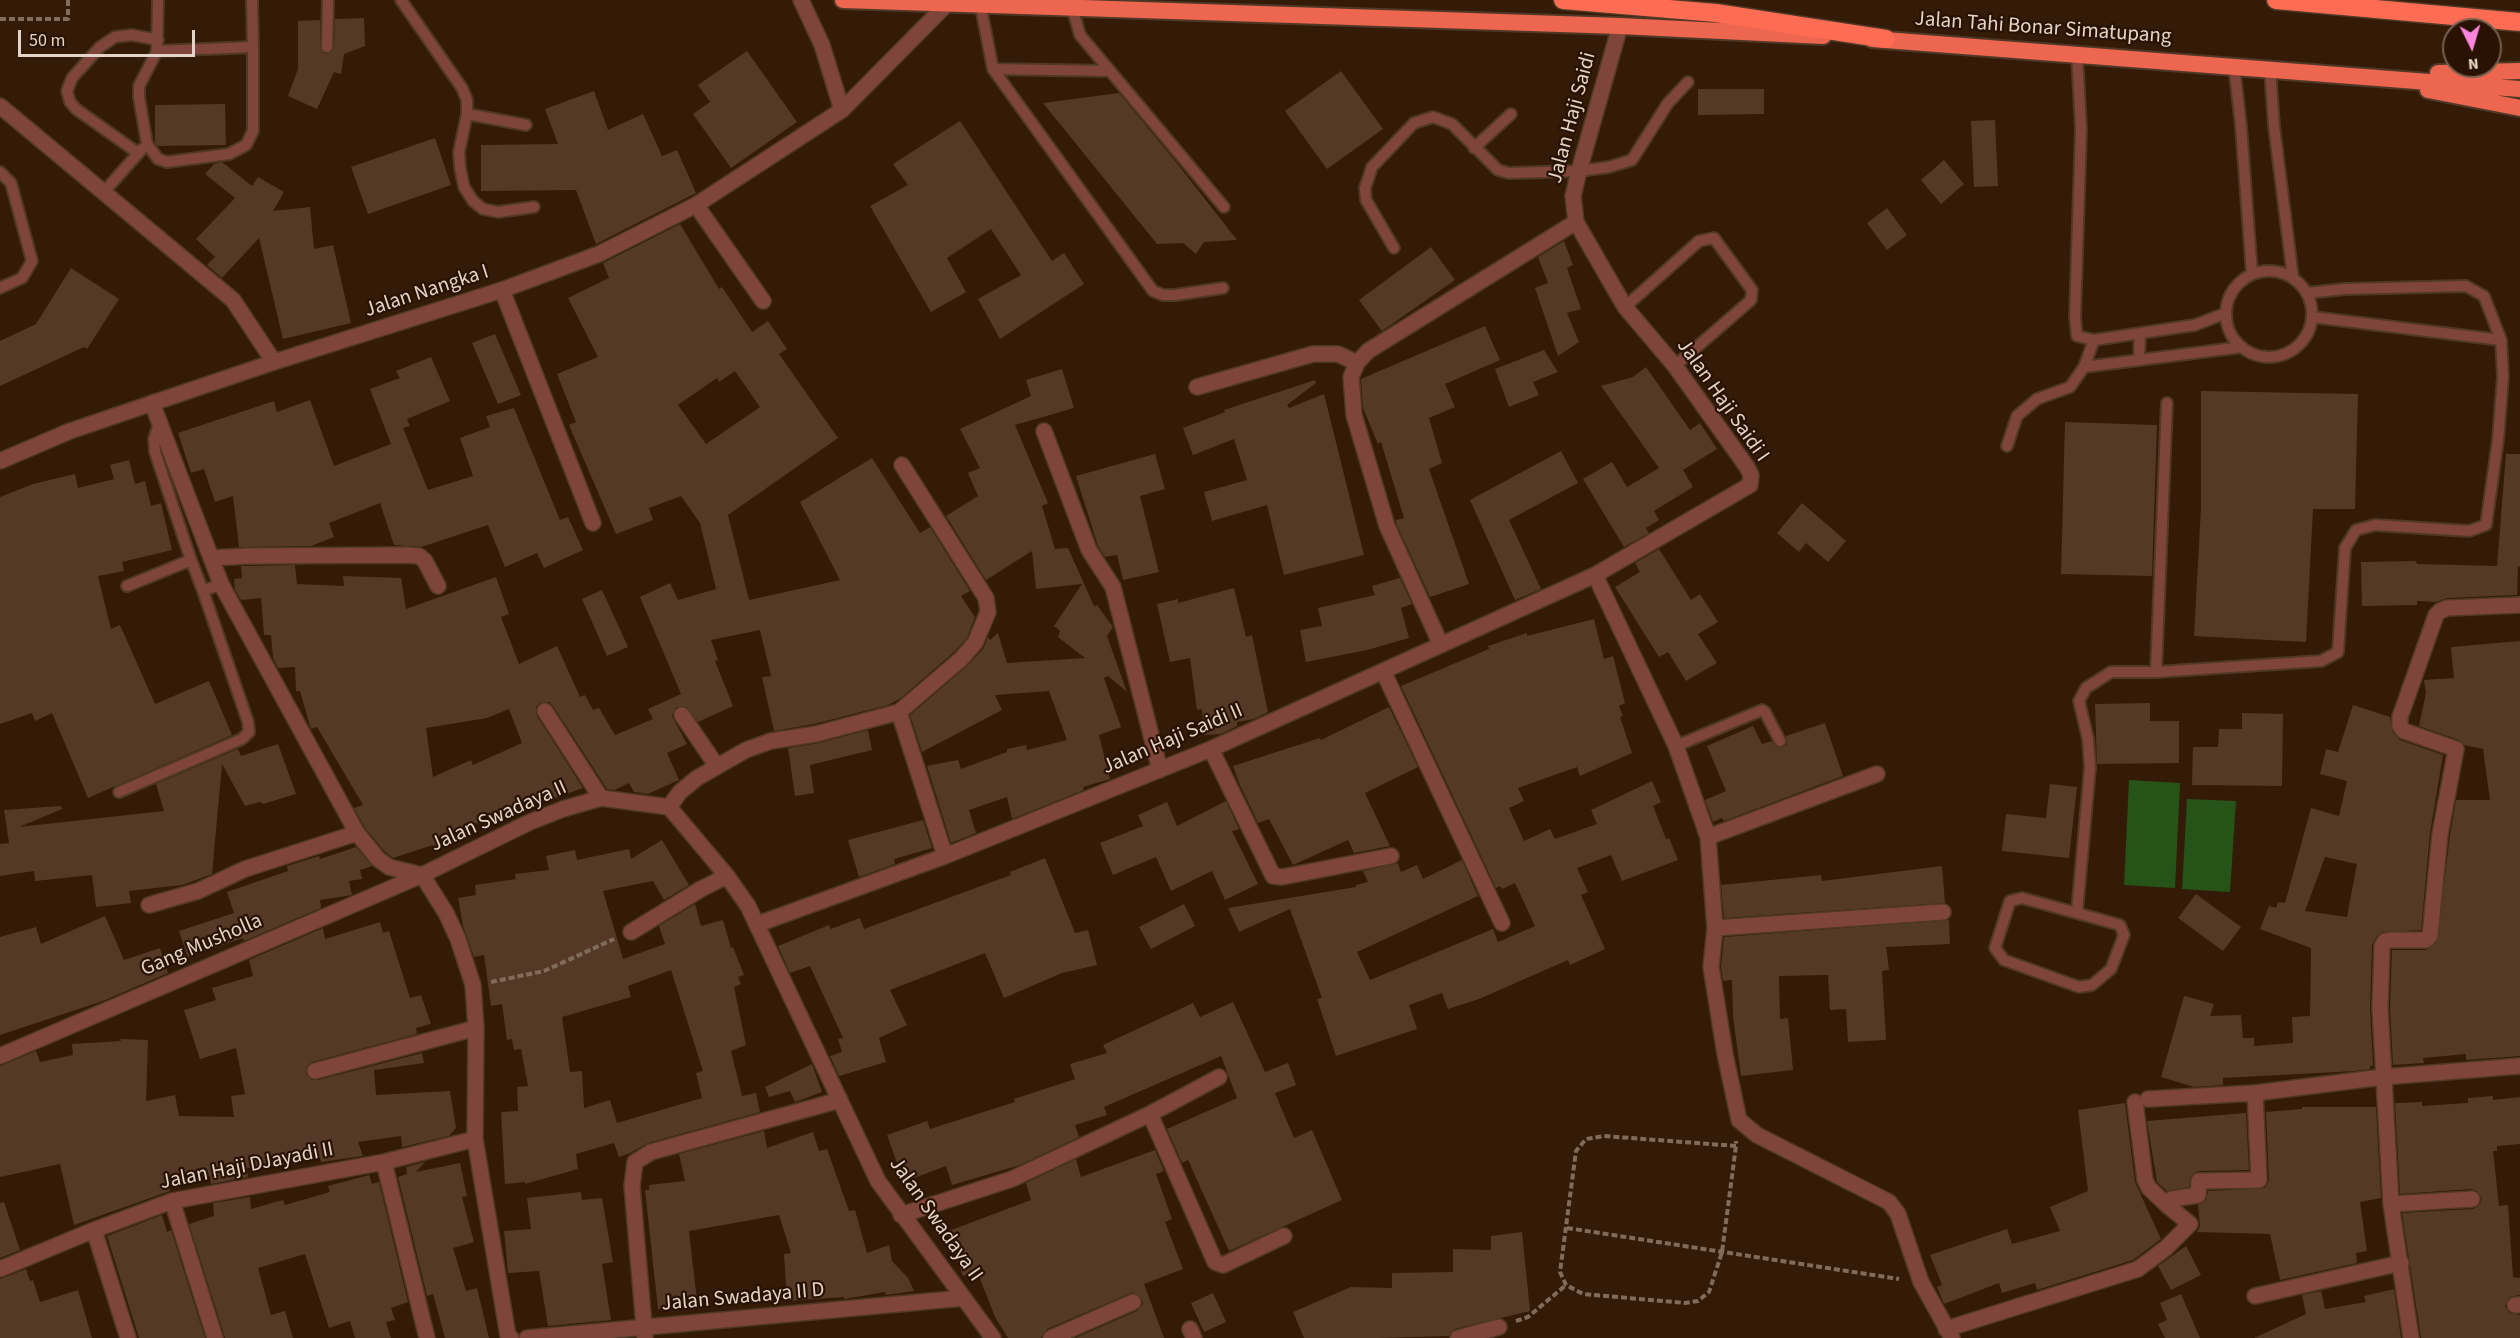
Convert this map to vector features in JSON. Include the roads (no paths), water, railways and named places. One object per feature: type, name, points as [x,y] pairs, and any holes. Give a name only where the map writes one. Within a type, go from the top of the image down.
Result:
[{"type":"highway","name":"Jalan Tahi Bonar Simatupang","points":[[843,0],[1620,26],[1886,39],[2520,89]]},
{"type":"highway","points":[[1563,0],[1716,13],[1886,39]]},
{"type":"highway","points":[[2276,0],[2520,22]]},
{"type":"highway","points":[[2353,75],[2520,71]]},
{"type":"highway","points":[[2353,75],[2520,108]]},
{"type":"street","points":[[801,0],[822,45],[842,110]]},
{"type":"street","name":"Jalan Nangka I","points":[[0,461],[70,431],[274,362],[502,290],[598,254],[696,205],[842,110],[949,2]]},
{"type":"street","name":"Jalan Haji Saidi","points":[[1576,222],[1573,196],[1620,26]]},
{"type":"street","points":[[0,106],[233,300],[274,362]]},
{"type":"street","points":[[696,205],[763,301]]},
{"type":"street","points":[[1441,645],[1387,526],[1351,396],[1352,377],[1357,363],[1368,351],[1576,222]]},
{"type":"street","name":"Jalan Haji Saidi I","points":[[1576,222],[1625,306],[1675,366],[1751,475],[1750,485],[1595,575]]},
{"type":"street","points":[[502,290],[593,523]]},
{"type":"street","points":[[1197,387],[1313,354],[1338,354],[1357,363]]},
{"type":"street","name":"Jalan Swadaya II","points":[[152,403],[221,584],[357,833],[378,859],[388,867],[422,875],[530,822],[601,798],[669,807],[727,876],[758,924],[878,1181],[993,1338]]},
{"type":"street","points":[[1044,431],[1089,550],[1108,577],[1115,594],[1160,770]]},
{"type":"street","points":[[669,807],[687,785],[716,765],[746,750],[771,741],[816,734],[899,712],[961,659],[975,644],[988,612],[986,598],[902,465]]},
{"type":"street","points":[[211,558],[418,556],[424,561],[438,586]]},
{"type":"street","points":[[1595,575],[1676,746],[1708,837],[1715,928],[1711,967],[1725,1054],[1739,1120],[1757,1135],[1889,1202],[1898,1214],[1921,1282],[1949,1333],[2139,1269],[2166,1248],[2190,1224],[2149,1188],[2145,1180],[2142,1100],[2255,1093],[2383,1077],[2520,1066]]},
{"type":"street","name":"Jalan Haji Saidi II","points":[[758,924],[945,856],[1211,749],[1595,575]]},
{"type":"street","points":[[2411,1338],[2391,1204],[2380,1008],[2382,946],[2385,941],[2390,940],[2424,940],[2429,937],[2440,834],[2456,749],[2404,731],[2400,726],[2400,717],[2436,615],[2440,611],[2447,608],[2520,605]]},
{"type":"street","points":[[1383,670],[1502,923]]},
{"type":"street","points":[[544,711],[601,798]]},
{"type":"street","points":[[899,712],[945,856]]},
{"type":"street","points":[[681,715],[716,765]]},
{"type":"street","points":[[1211,749],[1273,876],[1282,878],[1391,856]]},
{"type":"street","points":[[1708,837],[1877,774]]},
{"type":"street","points":[[149,905],[198,891],[245,869],[357,833]]},
{"type":"street","points":[[422,875],[458,939],[473,985],[476,1028],[475,1139],[508,1336],[511,1338]]},
{"type":"street","name":"Gang Musholla","points":[[0,1056],[422,875]]},
{"type":"street","points":[[631,932],[701,889],[727,876]]},
{"type":"street","points":[[1715,928],[1943,912]]},
{"type":"street","points":[[315,1071],[476,1028]]},
{"type":"street","points":[[901,1215],[1012,1179],[1150,1114],[1219,1077]]},
{"type":"street","points":[[2167,1205],[2172,1199],[2198,1195],[2199,1181],[2259,1180],[2255,1093]]},
{"type":"street","points":[[644,1333],[632,1186],[635,1162],[651,1152],[840,1100]]},
{"type":"street","points":[[1150,1114],[1215,1262],[1223,1265],[1284,1236]]},
{"type":"street","name":"Jalan Haji DJayadi II","points":[[0,1269],[172,1201],[384,1162],[475,1139]]},
{"type":"street","points":[[384,1162],[427,1338]]},
{"type":"street","points":[[2391,1204],[2472,1199]]},
{"type":"street","points":[[172,1201],[215,1338]]},
{"type":"street","points":[[94,1230],[129,1338]]},
{"type":"street","points":[[2254,1296],[2401,1263]]},
{"type":"street","name":"Jalan Swadaya II D","points":[[526,1338],[644,1333],[964,1298]]},
{"type":"street","points":[[1051,1338],[1133,1302]]},
{"type":"street","points":[[1458,1338],[1499,1327]]},
{"type":"lane","points":[[158,0],[158,45],[139,86],[147,144],[158,159],[167,162],[230,154],[246,146],[253,131],[252,0]]},
{"type":"lane","points":[[327,47],[328,0]]},
{"type":"lane","points":[[401,0],[462,88],[467,100],[468,114],[459,152],[464,187],[473,201],[483,209],[498,212],[534,207]]},
{"type":"lane","points":[[980,3],[993,69],[1153,291],[1163,295],[1175,295],[1223,288]]},
{"type":"lane","points":[[1072,7],[1080,35],[1224,207]]},
{"type":"lane","points":[[138,153],[76,109],[70,102],[67,91],[72,78],[100,47],[115,37],[132,35],[158,45],[253,47]]},
{"type":"lane","points":[[2077,54],[2081,129],[2075,317],[2077,336],[2094,340],[2140,334],[2195,325],[2226,313]]},
{"type":"lane","points":[[2234,66],[2241,126],[2252,274]]},
{"type":"lane","points":[[993,69],[1110,71]]},
{"type":"lane","points":[[2270,69],[2274,126],[2293,278]]},
{"type":"lane","points":[[1394,248],[1366,201],[1365,188],[1372,167],[1408,128],[1423,119],[1433,117],[1452,124],[1463,132],[1474,148],[1498,170],[1509,173],[1579,171],[1609,167],[1632,160],[1668,104],[1688,82]]},
{"type":"lane","points":[[468,114],[526,124]]},
{"type":"lane","points":[[1474,148],[1511,114]]},
{"type":"lane","points":[[103,193],[147,144]]},
{"type":"lane","points":[[0,172],[11,183],[32,261],[22,278],[0,288]]},
{"type":"lane","points":[[1625,306],[1699,241],[1713,238],[1752,290],[1751,300],[1675,366]]},
{"type":"lane","points":[[2266,271],[2280,272],[2293,278],[2307,293],[2312,317],[2309,332],[2297,347],[2280,356],[2260,356],[2242,347],[2230,332],[2226,313],[2230,297],[2239,284],[2252,274],[2266,271]]},
{"type":"lane","points":[[2076,912],[2090,768],[2088,739],[2079,701],[2086,687],[2111,672],[2156,672],[2321,661],[2338,652],[2345,548],[2356,530],[2375,525],[2469,531],[2486,525],[2503,376],[2501,340],[2484,296],[2466,286],[2344,289],[2307,293]]},
{"type":"lane","points":[[2312,317],[2501,340]]},
{"type":"lane","points":[[2139,360],[2140,334]]},
{"type":"lane","points":[[2007,446],[2017,416],[2037,399],[2070,387],[2084,367],[2094,340]]},
{"type":"lane","points":[[2084,367],[2242,347]]},
{"type":"lane","points":[[2156,672],[2167,403]]},
{"type":"lane","points":[[119,792],[242,739],[249,732],[248,722],[155,452],[154,439],[159,424]]},
{"type":"lane","points":[[127,586],[191,560]]},
{"type":"lane","points":[[203,591],[221,584]]},
{"type":"lane","points":[[1676,746],[1762,710],[1780,741]]},
{"type":"lane","points":[[2022,898],[2076,912],[2120,925],[2124,935],[2111,969],[2092,985],[2079,987],[2004,960],[1995,948],[2010,901],[2022,898]]}]
